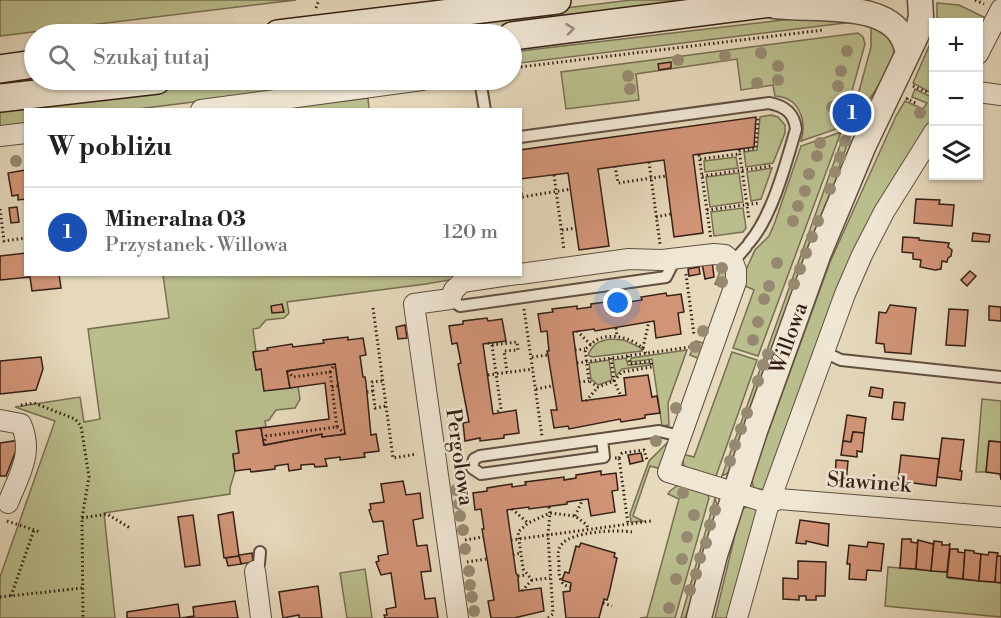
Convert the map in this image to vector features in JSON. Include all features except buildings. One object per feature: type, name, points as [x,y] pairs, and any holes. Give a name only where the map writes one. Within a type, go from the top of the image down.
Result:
[{"type":"main road","points":[[360,24],[557,0]]},
{"type":"main road","points":[[522,35],[795,0]]},
{"type":"main road","points":[[0,69],[24,65]]},
{"type":"main road","points":[[0,98],[70,90]]},
{"type":"street","name":"Willowa","points":[[901,0],[907,20],[903,57]]},
{"type":"street","name":"Willowa","points":[[699,618],[735,493],[778,365],[838,206],[903,57],[917,34],[921,16],[920,0]]},
{"type":"street","points":[[766,5],[795,7],[867,3],[880,8],[896,20],[904,36],[903,57]]},
{"type":"street","points":[[983,44],[1001,9]]},
{"type":"street","points":[[216,108],[348,90]]},
{"type":"street","points":[[983,93],[1001,95]]},
{"type":"street","points":[[0,136],[24,133]]},
{"type":"street","points":[[737,618],[770,503],[824,352],[862,255],[884,212],[929,139]]},
{"type":"street","points":[[522,273],[629,260],[725,255],[745,247]]},
{"type":"street","points":[[680,436],[736,282],[736,270],[745,247]]},
{"type":"street","points":[[450,299],[454,290],[462,282],[504,276]]},
{"type":"street","name":"Pergolowa","points":[[450,299],[414,304],[458,618]]},
{"type":"street","points":[[5,511],[27,454],[27,436],[21,424],[6,413]]},
{"type":"street","name":"Sławinek","points":[[680,436],[668,472],[770,503],[779,500],[1001,517]]},
{"type":"street","points":[[255,571],[261,618]]},
{"type":"lane","points":[[481,90],[484,108]]},
{"type":"lane","points":[[522,136],[769,103],[779,105],[795,118],[796,129],[771,204],[745,247]]},
{"type":"lane","points":[[450,299],[460,306],[666,277],[674,259]]},
{"type":"lane","points":[[824,352],[842,360],[1001,377]]},
{"type":"lane","points":[[602,439],[604,457],[481,474],[472,468],[474,459],[480,456],[659,430],[680,436]]},
{"type":"lane","points":[[255,571],[259,564],[260,552]]},
{"type":"path","points":[[522,67],[832,28]]},
{"type":"path","points":[[918,104],[907,99],[913,86],[929,93]]},
{"type":"path","points":[[714,254],[699,157],[756,148],[759,115]]},
{"type":"path","points":[[739,151],[750,230],[745,247]]},
{"type":"path","points":[[649,162],[656,217],[674,259],[694,335]]},
{"type":"path","points":[[615,166],[618,183],[666,176]]},
{"type":"path","points":[[702,176],[774,166]]},
{"type":"path","points":[[554,175],[564,251]]},
{"type":"path","points":[[522,197],[571,189]]},
{"type":"path","points":[[707,210],[762,202]]},
{"type":"path","points":[[0,209],[4,241],[24,238]]},
{"type":"path","points":[[656,217],[671,214]]},
{"type":"path","points":[[562,230],[576,228]]},
{"type":"path","points":[[522,298],[544,447]]},
{"type":"path","points":[[373,308],[381,349],[383,381],[387,391],[386,406],[393,458],[422,454]]},
{"type":"path","points":[[643,348],[649,321]]},
{"type":"path","points":[[616,328],[617,337]]},
{"type":"path","points":[[577,331],[591,345]]},
{"type":"path","points":[[575,351],[585,349],[599,338],[617,337],[624,338],[643,348],[646,353]]},
{"type":"path","points":[[496,413],[501,409],[490,344],[517,342],[518,350],[504,351],[507,372]]},
{"type":"path","points":[[577,363],[690,346]]},
{"type":"path","points":[[585,349],[589,381]]},
{"type":"path","points":[[531,357],[548,355]]},
{"type":"path","points":[[586,401],[598,387],[614,381],[622,372],[652,367],[651,361],[630,364],[628,356]]},
{"type":"path","points":[[611,358],[614,381],[621,396]]},
{"type":"path","points":[[335,364],[330,372],[335,413],[337,427],[345,434]]},
{"type":"path","points":[[488,375],[532,369]]},
{"type":"path","points":[[287,371],[293,378],[330,372]]},
{"type":"path","points":[[366,383],[383,381]]},
{"type":"path","points":[[579,382],[589,381],[598,387]]},
{"type":"path","points":[[372,382],[375,408]]},
{"type":"path","points":[[332,387],[338,386]]},
{"type":"path","points":[[535,389],[552,386]]},
{"type":"path","points":[[367,392],[373,391]]},
{"type":"path","points":[[6,413],[34,404],[75,419],[81,426],[89,477],[82,518],[83,618]]},
{"type":"path","points":[[369,408],[386,406]]},
{"type":"path","points":[[335,413],[342,412]]},
{"type":"path","points":[[264,445],[266,436],[337,427]]},
{"type":"path","points":[[302,431],[303,437]]},
{"type":"path","points":[[390,433],[395,432]]},
{"type":"path","points":[[628,524],[619,458],[622,453],[644,450],[646,460]]},
{"type":"path","points":[[604,457],[619,458]]},
{"type":"path","points":[[575,516],[583,499]]},
{"type":"path","points":[[548,618],[552,614],[549,507]]},
{"type":"path","points":[[513,509],[528,523]]},
{"type":"path","points":[[5,511],[40,532]]},
{"type":"path","points":[[510,533],[518,532],[528,523],[550,513],[575,516],[587,525],[588,530]]},
{"type":"path","points":[[82,518],[107,514],[130,528]]},
{"type":"path","points":[[511,540],[651,521]]},
{"type":"path","points":[[11,596],[34,530]]},
{"type":"path","points":[[571,587],[564,585],[559,576],[558,550],[564,542],[576,536],[623,530],[632,532]]},
{"type":"path","points":[[518,532],[523,569],[532,580]]},
{"type":"path","points":[[457,541],[483,537]]},
{"type":"path","points":[[513,555],[521,554]]},
{"type":"path","points":[[460,563],[486,559]]},
{"type":"path","points":[[518,576],[527,574]]},
{"type":"path","points":[[522,591],[532,580],[550,578]]},
{"type":"path","points":[[0,597],[83,588]]},
{"type":"path","points":[[603,603],[612,606]]},
{"type":"green space","points":[[0,0],[296,0],[99,24],[24,24],[24,33],[0,36]]},
{"type":"green space","points":[[631,0],[728,0],[522,25],[433,24]]},
{"type":"green space","points":[[937,3],[959,5],[990,20],[983,32],[983,18],[937,18]]},
{"type":"green space","points":[[808,17],[861,21],[522,63],[522,51]]},
{"type":"green space","points":[[879,24],[895,47],[887,71],[863,109],[855,106],[871,47],[871,28]]},
{"type":"green space","points":[[858,33],[863,37],[865,44],[842,127],[801,141],[802,118],[795,105],[790,100],[775,96],[773,85],[741,90],[737,59],[636,74],[639,100],[566,109],[561,72]]},
{"type":"green space","points":[[929,46],[929,92],[913,83]]},
{"type":"green space","points":[[915,89],[929,96],[929,124],[890,187],[765,490],[754,488],[751,479],[830,262],[896,116],[905,101],[923,109],[927,103],[912,97]]},
{"type":"green space","points":[[153,90],[276,90],[145,108],[24,108],[24,125],[0,128],[0,108]]},
{"type":"green space","points":[[368,98],[369,108],[288,108]]},
{"type":"green space","points":[[771,115],[778,117],[785,125],[785,133],[773,163],[746,167],[744,152],[757,150],[760,117]]},
{"type":"green space","points":[[841,132],[758,356],[733,348],[754,290],[743,285],[745,272],[755,250],[769,236],[801,146]]},
{"type":"green space","points":[[843,137],[850,137],[838,176],[732,467],[722,476]]},
{"type":"green space","points":[[736,157],[738,168],[705,172],[704,161]]},
{"type":"green space","points":[[772,168],[761,199],[751,201],[747,172]]},
{"type":"green space","points":[[739,173],[743,202],[710,207],[706,177]]},
{"type":"green space","points":[[743,208],[746,228],[743,232],[714,236],[711,212]]},
{"type":"green space","points":[[718,261],[728,263],[726,288],[715,284],[720,272]]},
{"type":"green space","points":[[163,276],[473,276],[287,302],[289,313],[284,318],[266,320],[259,328],[253,329],[256,352],[253,353],[256,370],[261,369],[298,386],[300,399],[295,408],[276,410],[269,420],[265,421],[266,427],[236,431],[239,453],[233,454],[235,471],[230,494],[104,513],[115,618],[0,618],[0,577],[55,421],[15,407],[80,397],[84,422],[100,419],[88,329],[169,318]]},
{"type":"green space","points":[[610,339],[624,340],[641,348],[642,351],[592,357],[588,355],[596,344]]},
{"type":"green space","points":[[696,341],[706,344],[700,359],[690,355]]},
{"type":"green space","points":[[687,350],[668,403],[669,425],[662,426],[652,359],[631,362],[631,358]]},
{"type":"green space","points":[[732,352],[757,360],[714,478],[684,467],[682,454],[694,457]]},
{"type":"green space","points":[[626,358],[628,365],[650,363],[650,365],[622,369],[616,376],[613,360]]},
{"type":"green space","points":[[609,360],[612,380],[598,385],[591,379],[589,363]]},
{"type":"green space","points":[[982,399],[1001,401],[1001,442],[989,441],[986,472],[976,472]]},
{"type":"green space","points":[[667,443],[669,446],[661,469],[650,466],[633,516],[643,521],[631,522],[630,514],[649,461]]},
{"type":"green space","points":[[678,485],[707,493],[709,498],[675,618],[640,618],[647,617],[679,499],[668,494]]},
{"type":"green space","points":[[715,498],[719,511],[685,618],[681,618]]},
{"type":"green space","points":[[746,507],[755,508],[758,512],[729,618],[715,618],[741,510]]},
{"type":"green space","points":[[888,567],[947,572],[948,578],[1001,583],[1001,617],[885,606]]},
{"type":"green space","points":[[365,569],[372,618],[347,618],[340,573]]},
{"type":"place","name":"Mineralna 03","points":[[852,113]]}]
